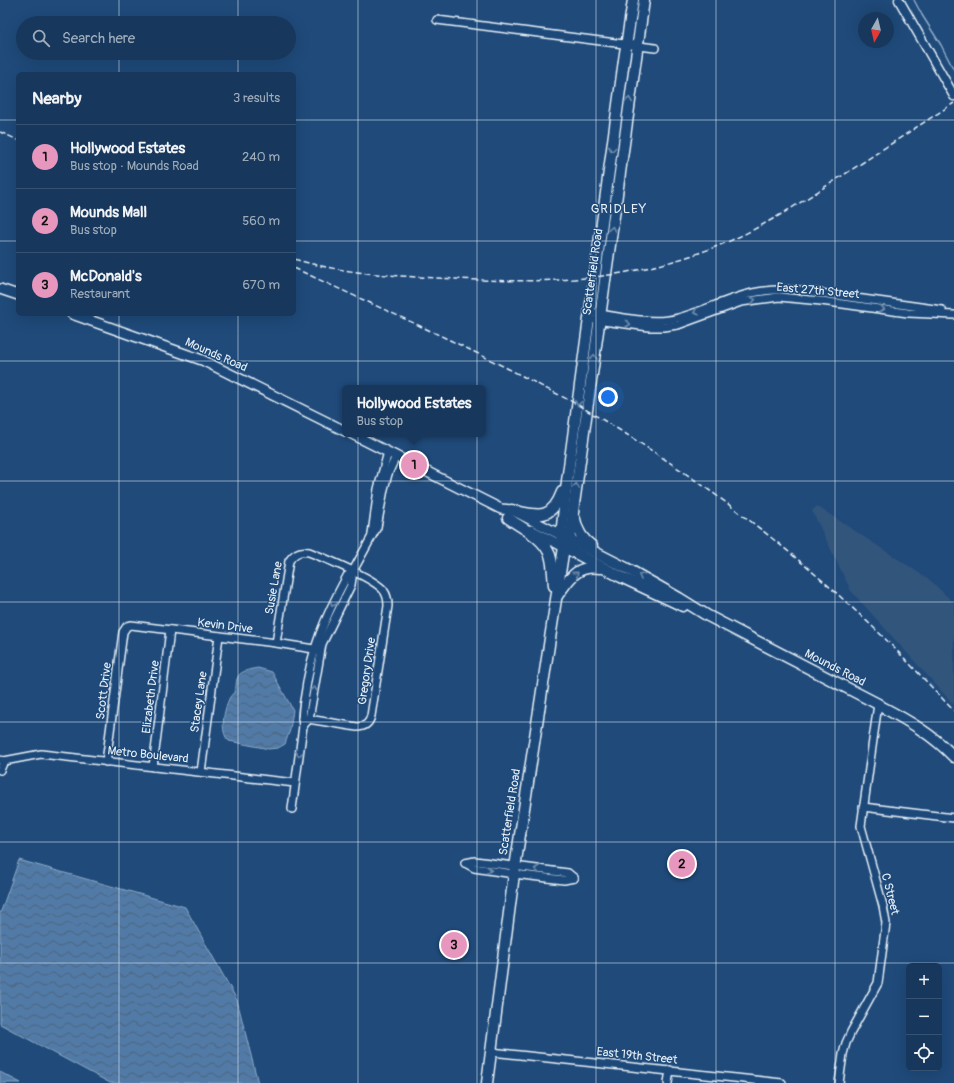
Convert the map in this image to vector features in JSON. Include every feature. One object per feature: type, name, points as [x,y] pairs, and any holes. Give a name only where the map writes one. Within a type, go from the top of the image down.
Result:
[{"type":"main road","name":"Scatterfield Road","points":[[487,1083],[514,870],[565,540],[574,504],[626,44],[633,0]]},
{"type":"main road","name":"Scatterfield Road","points":[[565,540],[567,481],[595,317],[644,0]]},
{"type":"main road","points":[[0,289],[16,295]]},
{"type":"main road","name":"Mounds Road","points":[[78,316],[202,360],[342,429]]},
{"type":"main road","name":"Mounds Road","points":[[358,437],[510,514],[565,540],[606,563],[679,598],[698,611],[878,704],[882,708],[916,726],[941,744],[954,757]]},
{"type":"main road","points":[[510,514],[536,515],[548,513],[557,504],[567,481]]},
{"type":"main road","points":[[556,598],[572,577],[583,568],[606,563],[581,536],[577,527],[574,504]]},
{"type":"main road","points":[[510,514],[541,541],[547,549],[551,558],[556,598]]},
{"type":"street","points":[[899,0],[954,96]]},
{"type":"street","points":[[437,20],[655,48]]},
{"type":"street","name":"East 27th Street","points":[[595,317],[648,327],[678,325],[741,302],[779,297],[821,300],[908,313],[954,314]]},
{"type":"street","points":[[292,809],[303,726],[317,650],[325,620],[347,576],[353,571],[377,527],[392,454]]},
{"type":"street","name":"Susie Lane","points":[[276,643],[289,561],[293,555],[302,551],[309,552],[353,571]]},
{"type":"street","name":"Gregory Drive","points":[[305,719],[357,727],[367,724],[371,719],[388,600],[384,591],[380,587],[353,571]]},
{"type":"street","name":"Kevin Drive","points":[[127,626],[130,625],[276,643],[317,650]]},
{"type":"street","name":"Scott Drive","points":[[106,762],[122,632],[127,626]]},
{"type":"street","name":"Elizabeth Drive","points":[[153,767],[170,630]]},
{"type":"street","name":"Stacey Lane","points":[[201,772],[219,636]]},
{"type":"street","name":"C Street","points":[[839,1083],[846,1043],[852,1029],[878,983],[886,923],[884,906],[861,826],[878,704]]},
{"type":"street","name":"Metro Boulevard","points":[[2,761],[42,754],[295,783]]},
{"type":"street","points":[[0,770],[2,761]]},
{"type":"street","points":[[863,807],[954,818]]},
{"type":"street","points":[[514,870],[475,861],[465,863],[474,868],[514,870],[568,873],[574,878],[564,880],[514,870]]},
{"type":"street","name":"East 19th Street","points":[[491,1052],[782,1083]]},
{"type":"street","points":[[668,1083],[670,1070]]},
{"type":"shaded area","points":[[817,506],[930,580],[954,603],[954,705],[851,591],[812,511]]},
{"type":"water","points":[[258,668],[272,672],[293,710],[290,730],[285,744],[278,748],[269,749],[229,741],[224,732],[223,721],[225,709],[229,698],[235,691],[238,676],[246,671]]},
{"type":"water","points":[[19,860],[185,907],[237,1000],[258,1083],[110,1083],[0,1024],[0,914]]},
{"type":"water","points":[[0,1072],[21,1083],[0,1083]]},
{"type":"waterway","points":[[914,0],[954,70]]},
{"type":"railway","points":[[296,260],[354,272],[395,276],[504,281],[575,279],[622,273],[646,268],[706,251],[762,225],[813,195],[954,103]]},
{"type":"railway","points":[[0,132],[16,139]]},
{"type":"railway","points":[[296,269],[483,356],[577,405],[660,456],[729,504],[795,557],[883,637],[954,711]]},
{"type":"place","name":"Hollywood Estates","points":[[414,465]]},
{"type":"place","name":"Mounds Mall","points":[[682,864]]},
{"type":"place","name":"McDonald's","points":[[454,945]]},
{"type":"district","name":"GRIDLEY","points":[[619,209]]}]
